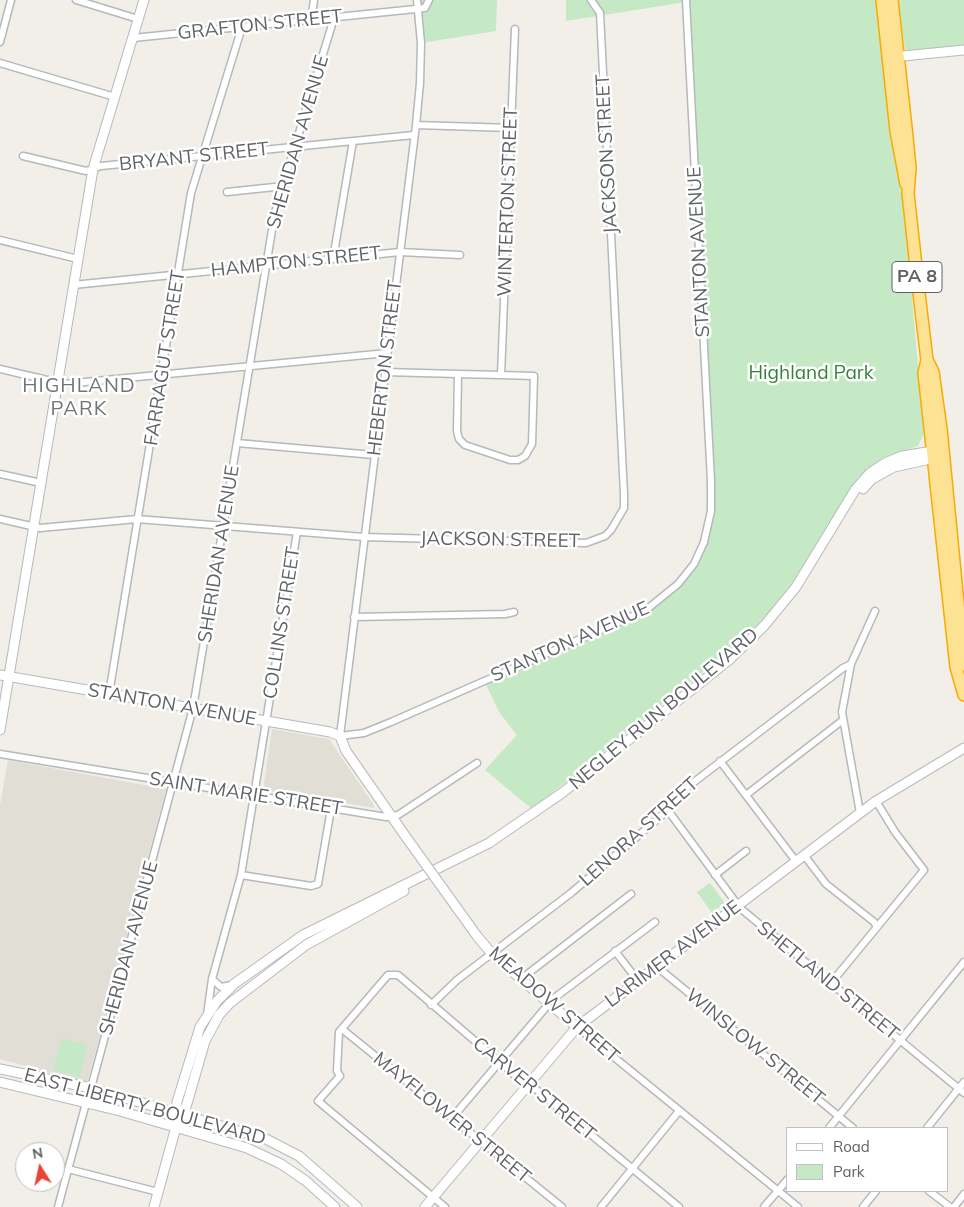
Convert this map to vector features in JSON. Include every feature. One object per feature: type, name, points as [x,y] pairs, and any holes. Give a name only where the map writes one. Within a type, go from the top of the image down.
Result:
[{"type":"highway","name":"PA 8","points":[[882,0],[910,168],[908,193],[927,360],[924,373],[937,455],[964,665]]},
{"type":"highway","name":"PA 8","points":[[892,0],[893,57]]},
{"type":"highway","name":"PA 8","points":[[937,455],[956,667],[964,695]]},
{"type":"highway","points":[[964,671],[964,691]]},
{"type":"main road","points":[[0,730],[5,676],[33,526],[93,169],[144,0]]},
{"type":"main road","points":[[893,57],[964,50]]},
{"type":"main road","name":"NEGLEY RUN BOULEVARD","points":[[180,1113],[195,1041],[207,1015],[234,984],[317,927],[478,849],[522,822],[562,794],[728,660],[760,630],[800,581],[856,490],[870,473],[896,457],[937,455]]},
{"type":"main road","name":"NEGLEY RUN BOULEVARD","points":[[154,1207],[180,1113],[205,1041],[215,1021],[230,1003],[306,945],[401,892],[491,848],[525,827],[565,798],[732,664],[768,630],[801,590],[870,481],[899,465],[937,455]]},
{"type":"main road","name":"STANTON AVENUE","points":[[5,676],[330,732],[340,736]]},
{"type":"main road","name":"MEADOW STREET","points":[[340,736],[346,752],[492,954],[577,1027]]},
{"type":"main road","name":"LARIMER AVENUE","points":[[425,1207],[577,1027],[737,904],[876,801],[964,748]]},
{"type":"main road","name":"EAST LIBERTY BOULEVARD","points":[[0,1069],[91,1088],[266,1139],[299,1156],[357,1207]]},
{"type":"main road","name":"EAST LIBERTY BOULEVARD","points":[[0,1082],[176,1127],[247,1148],[262,1154],[306,1181],[335,1207]]},
{"type":"street","points":[[0,42],[11,0]]},
{"type":"street","points":[[76,0],[138,19]]},
{"type":"street","points":[[312,20],[314,0]]},
{"type":"street","name":"HEBERTON STREET","points":[[340,736],[416,125],[420,75],[420,15],[417,0]]},
{"type":"street","points":[[418,9],[428,6],[428,0]]},
{"type":"street","name":"JACKSON STREET","points":[[0,519],[40,528],[137,519],[364,537],[586,543],[605,536],[619,519],[624,508],[624,494],[600,13],[591,0]]},
{"type":"street","name":"STANTON AVENUE","points":[[340,736],[364,733],[391,722],[646,610],[678,584],[694,564],[704,542],[711,511],[711,481],[686,1]]},
{"type":"street","name":"GRAFTON STREET","points":[[132,38],[418,9]]},
{"type":"street","name":"SHERIDAN AVENUE","points":[[91,1088],[193,708],[275,212],[334,18]]},
{"type":"street","name":"FARRAGUT STREET","points":[[109,694],[192,193],[242,27]]},
{"type":"street","name":"WINTERTON STREET","points":[[501,375],[514,29]]},
{"type":"street","points":[[0,63],[115,97]]},
{"type":"street","points":[[416,125],[511,128]]},
{"type":"street","name":"BRYANT STREET","points":[[23,156],[86,171],[414,135]]},
{"type":"street","points":[[333,259],[353,141]]},
{"type":"street","points":[[227,192],[284,186]]},
{"type":"street","points":[[0,240],[78,259]]},
{"type":"street","name":"HAMPTON STREET","points":[[74,285],[400,252],[460,255]]},
{"type":"street","points":[[0,370],[64,384],[387,353]]},
{"type":"street","points":[[385,372],[534,376],[532,444],[526,456],[518,460],[510,460],[465,445],[459,439],[457,431],[458,374]]},
{"type":"street","points":[[238,444],[374,455]]},
{"type":"street","points":[[0,474],[40,483]]},
{"type":"street","name":"COLLINS STREET","points":[[207,1015],[212,979],[241,875],[297,532]]},
{"type":"street","points":[[860,813],[842,712],[851,664],[875,611]]},
{"type":"street","points":[[354,617],[505,614],[514,612]]},
{"type":"street","name":"LENORA STREET","points":[[431,1005],[456,980],[571,894],[667,811],[664,805],[843,668],[851,664]]},
{"type":"street","points":[[746,795],[843,720]]},
{"type":"street","name":"SAINT MARIE STREET","points":[[0,754],[331,809],[392,816]]},
{"type":"street","points":[[720,761],[796,860]]},
{"type":"street","points":[[392,816],[398,815],[477,763]]},
{"type":"street","points":[[831,983],[924,870],[895,832],[876,801]]},
{"type":"street","points":[[241,875],[311,886],[316,885],[320,882],[331,809]]},
{"type":"street","name":"SHETLAND STREET","points":[[667,811],[737,904],[961,1090]]},
{"type":"street","points":[[715,875],[746,852]]},
{"type":"street","points":[[804,855],[826,884],[874,922],[877,927]]},
{"type":"street","points":[[521,978],[631,894]]},
{"type":"street","points":[[452,1118],[549,1003],[655,922]]},
{"type":"street","points":[[615,951],[638,981]]},
{"type":"street","points":[[830,1127],[964,962]]},
{"type":"street","name":"WINSLOW STREET","points":[[656,966],[852,1127]]},
{"type":"street","name":"CARVER STREET","points":[[342,1029],[388,976],[398,975],[499,1062],[679,1207]]},
{"type":"street","points":[[212,979],[221,987],[234,984]]},
{"type":"street","name":"MEADOW STREET","points":[[577,1027],[798,1207]]},
{"type":"street","points":[[342,1029],[339,1032],[337,1071],[340,1076],[318,1101],[445,1207]]},
{"type":"street","name":"MAYFLOWER STREET","points":[[342,1029],[562,1207]]},
{"type":"street","points":[[928,1127],[961,1090],[964,1082]]},
{"type":"street","points":[[58,1207],[86,1103]]},
{"type":"street","points":[[600,1207],[679,1111]]},
{"type":"street","points":[[68,1169],[158,1192]]},
{"type":"street","points":[[764,1207],[786,1181]]},
{"type":"street","points":[[863,1207],[875,1192]]},
{"type":"street","points":[[930,1192],[950,1207]]},
{"type":"street","points":[[954,1207],[964,1194]]},
{"type":"shaded area","points":[[272,729],[329,739],[374,805],[374,808],[263,790]]},
{"type":"shaded area","points":[[8,760],[166,789],[87,1083],[0,1059],[0,805]]},
{"type":"green space","points":[[417,0],[497,0],[496,31],[421,43]]},
{"type":"green space","name":"Highland Park","points":[[566,0],[879,0],[908,253],[924,433],[918,446],[882,458],[858,477],[792,583],[744,639],[532,809],[485,770],[517,735],[499,712],[484,680],[629,618],[678,584],[704,542],[711,511],[686,2],[566,21]]},
{"type":"green space","points":[[898,0],[964,0],[964,46],[911,51],[905,49]]},
{"type":"green space","points":[[710,883],[725,903],[712,913],[697,892]]},
{"type":"green space","points":[[62,1038],[87,1045],[80,1077],[53,1070]]},
{"type":"district","name":"HIGHLAND PARK","points":[[79,398]]}]
